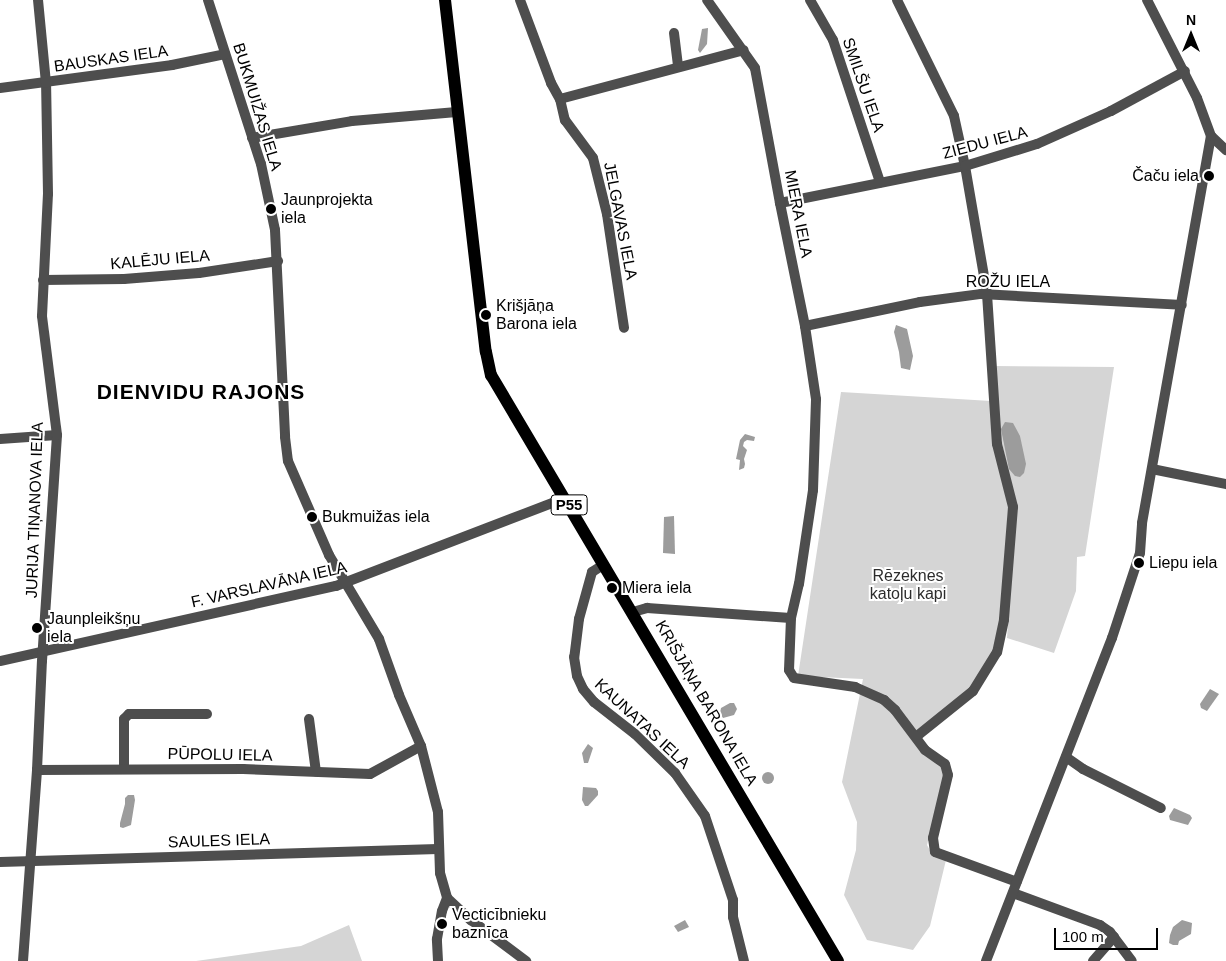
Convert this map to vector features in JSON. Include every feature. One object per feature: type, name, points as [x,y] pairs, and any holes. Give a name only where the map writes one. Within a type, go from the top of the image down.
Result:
[{"type":"main road","name":"KRIŠJĀŅA BARONA IELA","points":[[445,0],[489,369],[602,565],[633,612],[838,961]]},
{"type":"street","name":"JURIJA TIŅANOVA IELA","points":[[23,961],[37,770],[57,436],[43,334],[43,280],[48,194],[46,83],[38,0]]},
{"type":"street","name":"BUKMUIŽAS IELA","points":[[208,0],[252,138],[270,205],[278,261],[285,437],[288,460],[312,519],[379,640],[399,695],[421,746],[438,812],[440,872],[447,898]]},
{"type":"street","name":"JELGAVAS IELA","points":[[520,0],[551,83],[560,99],[565,120],[593,158],[607,214],[624,328]]},
{"type":"street","name":"MIERA IELA","points":[[707,0],[755,68],[805,326],[816,399],[813,490],[799,584],[791,618],[789,670],[794,678],[855,687],[869,692],[895,710],[917,736],[925,750],[945,764],[948,772],[932,838],[935,852],[1017,882]]},
{"type":"street","name":"SMILŠU IELA","points":[[810,0],[833,40],[880,182]]},
{"type":"street","points":[[897,0],[954,116],[965,166],[986,294],[997,444],[1013,507],[1002,637],[997,652],[978,685],[968,696],[917,736]]},
{"type":"street","points":[[1147,0],[1185,71],[1212,136],[1226,150]]},
{"type":"street","points":[[674,33],[678,67]]},
{"type":"street","points":[[560,99],[744,50]]},
{"type":"street","name":"BAUSKAS IELA","points":[[0,88],[172,65],[225,54]]},
{"type":"street","name":"ZIEDU IELA","points":[[780,203],[965,166],[1038,144],[1111,111],[1185,71]]},
{"type":"street","points":[[252,138],[352,121],[457,112]]},
{"type":"street","points":[[986,961],[1112,638],[1140,553],[1142,523],[1212,136]]},
{"type":"street","name":"KALĒJU IELA","points":[[43,280],[143,277],[198,273],[278,261]]},
{"type":"street","name":"ROŽU IELA","points":[[805,326],[920,302],[986,294],[1182,305]]},
{"type":"street","points":[[0,439],[57,436]]},
{"type":"street","points":[[1152,469],[1226,484]]},
{"type":"street","name":"F. VARSLAVĀNA IELA","points":[[0,661],[346,583],[565,498]]},
{"type":"street","name":"KAUNATAS IELA","points":[[602,565],[592,572],[580,619],[574,657],[577,676],[588,696],[635,734],[676,773],[705,816],[733,900],[733,917],[744,961]]},
{"type":"street","points":[[633,612],[647,608],[791,618]]},
{"type":"street","points":[[124,769],[124,719],[129,714],[207,714]]},
{"type":"street","points":[[309,718],[316,772]]},
{"type":"street","name":"PŪPOLU IELA","points":[[37,770],[124,769],[370,774],[421,746]]},
{"type":"street","points":[[1066,757],[1082,769],[1161,808]]},
{"type":"street","name":"SAULES IELA","points":[[0,862],[438,849]]},
{"type":"street","points":[[1013,893],[1100,926],[1114,937],[1132,961]]},
{"type":"street","points":[[435,960],[442,911],[447,898],[471,920],[526,961]]},
{"type":"street","points":[[1093,961],[1114,937]]},
{"type":"green space","points":[[994,366],[1114,367],[1085,556],[1077,557],[1076,591],[1054,653],[1007,638],[1016,504],[1001,439]]},
{"type":"green space","name":"Rēzeknes katoļu kapi","points":[[841,392],[991,401],[1009,492],[1004,585],[996,646],[981,676],[916,743],[945,770],[927,845],[932,854],[946,860],[930,926],[913,950],[867,940],[844,895],[856,850],[857,822],[842,782],[863,679],[798,676]]},
{"type":"green space","points":[[349,925],[362,961],[196,961],[301,946]]},
{"type":"shaded area","points":[[708,28],[707,44],[700,53],[698,50],[702,29]]},
{"type":"shaded area","points":[[896,325],[907,329],[913,356],[910,370],[901,368],[894,332]]},
{"type":"shaded area","points":[[1005,422],[1013,423],[1020,436],[1026,464],[1024,473],[1020,477],[1015,476],[1009,469],[1001,429]]},
{"type":"shaded area","points":[[745,434],[755,437],[754,441],[747,440],[744,442],[743,446],[747,450],[744,459],[745,464],[744,468],[739,470],[740,460],[736,459],[740,440]]},
{"type":"shaded area","points":[[674,516],[675,554],[663,553],[664,517]]},
{"type":"shaded area","points":[[1210,689],[1219,694],[1207,711],[1201,708],[1200,704]]},
{"type":"shaded area","points":[[734,703],[737,709],[734,715],[723,718],[720,713],[721,708]]},
{"type":"shaded area","points":[[588,744],[593,748],[588,763],[584,763],[582,753]]},
{"type":"shaded area","points":[[766,772],[770,772],[774,778],[770,784],[766,784],[762,780],[762,776]]},
{"type":"shaded area","points":[[583,787],[596,788],[598,791],[598,795],[588,806],[585,806],[582,800]]},
{"type":"shaded area","points":[[128,795],[134,795],[135,800],[131,825],[123,828],[120,827],[120,823],[125,798]]},
{"type":"shaded area","points":[[1174,808],[1190,815],[1192,818],[1188,825],[1170,820],[1169,816]]},
{"type":"shaded area","points":[[685,920],[689,927],[678,932],[674,926]]},
{"type":"shaded area","points":[[1182,920],[1192,923],[1191,934],[1179,941],[1178,945],[1173,945],[1169,943],[1170,935],[1173,927]]},
{"type":"place","name":"Čaču iela","points":[[1209,176]]},
{"type":"place","name":"Jaunprojekta iela","points":[[271,209]]},
{"type":"place","name":"Krišjāņa Barona iela","points":[[486,315]]},
{"type":"place","name":"Bukmuižas iela","points":[[312,517]]},
{"type":"place","name":"Liepu iela","points":[[1139,563]]},
{"type":"place","name":"Miera iela","points":[[612,588]]},
{"type":"place","name":"Jaunpleikšņu iela","points":[[37,628]]},
{"type":"place","name":"Vecticībnieku baznīca","points":[[442,924]]},
{"type":"district","name":"DIENVIDU RAJONS","points":[[201,392]]}]
